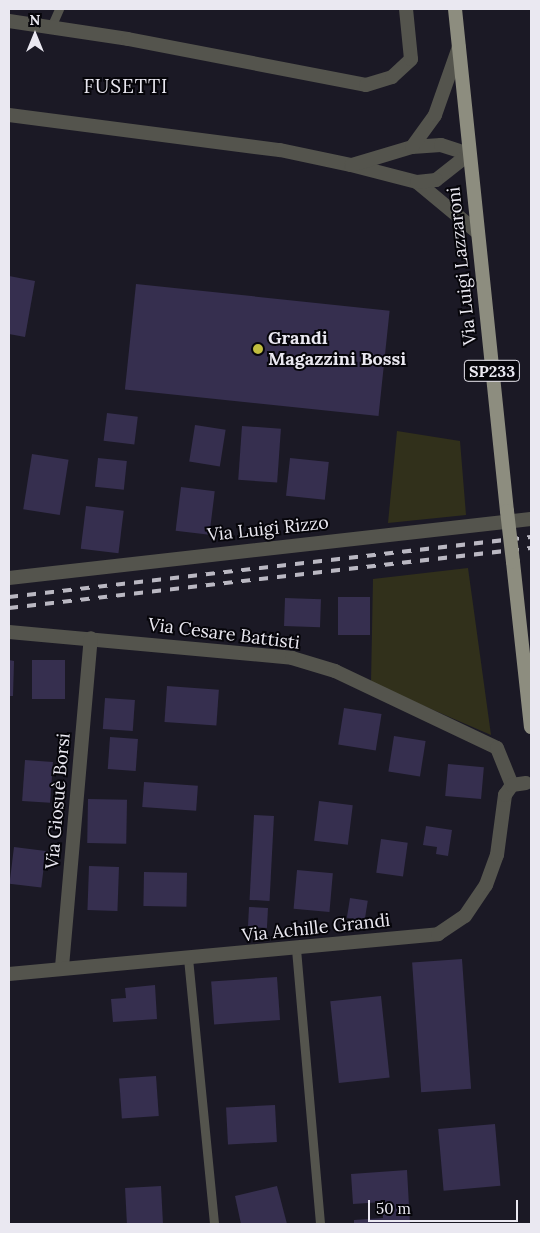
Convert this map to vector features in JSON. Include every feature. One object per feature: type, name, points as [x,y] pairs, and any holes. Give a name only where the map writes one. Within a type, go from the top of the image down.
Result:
[{"type":"main road","name":"Via Luigi Lazzaroni","points":[[455,9],[477,232],[531,727]]},
{"type":"street","points":[[9,21],[366,85],[392,77],[411,59],[406,9]]},
{"type":"street","points":[[412,147],[435,115],[459,47]]},
{"type":"street","points":[[9,115],[280,150],[351,165],[417,182],[436,180],[469,154]]},
{"type":"street","points":[[351,165],[412,147],[441,145],[469,154]]},
{"type":"street","points":[[417,182],[477,232]]},
{"type":"street","name":"Via Luigi Rizzo","points":[[9,578],[531,519]]},
{"type":"street","name":"Via Cesare Battisti","points":[[9,632],[91,638],[292,658],[336,671],[497,748],[508,768],[512,785]]},
{"type":"street","name":"Via Giosuè Borsi","points":[[62,967],[91,638]]},
{"type":"street","points":[[512,785],[526,783]]},
{"type":"street","name":"Via Achille Grandi","points":[[9,974],[62,967],[296,949],[427,936],[457,924],[472,908],[492,872],[505,795],[512,785]]},
{"type":"lane","points":[[51,28],[59,9]]},
{"type":"lane","points":[[296,949],[320,1224]]},
{"type":"lane","points":[[188,958],[214,1224]]},
{"type":"shaded area","points":[[397,431],[460,441],[466,515],[388,523]]},
{"type":"shaded area","points":[[468,568],[491,735],[371,683],[373,579]]},
{"type":"building","points":[[9,276],[35,281],[25,337],[9,334]]},
{"type":"building","name":"Grandi Magazzini Bossi","points":[[136,284],[390,311],[379,416],[125,389]]},
{"type":"building","points":[[107,413],[138,417],[134,445],[104,441]]},
{"type":"building","points":[[195,425],[226,430],[220,466],[189,462]]},
{"type":"building","points":[[242,426],[281,429],[277,483],[238,480]]},
{"type":"building","points":[[32,454],[69,460],[60,515],[23,509]]},
{"type":"building","points":[[98,458],[127,461],[124,490],[95,487]]},
{"type":"building","points":[[290,458],[329,462],[325,500],[286,496]]},
{"type":"building","points":[[181,487],[215,491],[209,535],[176,531]]},
{"type":"building","points":[[86,506],[124,511],[118,553],[81,549]]},
{"type":"building","points":[[338,597],[370,597],[370,635],[338,635]]},
{"type":"building","points":[[285,598],[321,599],[320,627],[284,626]]},
{"type":"building","points":[[9,660],[14,661],[13,696],[9,696]]},
{"type":"building","points":[[32,660],[65,660],[65,699],[32,699]]},
{"type":"building","points":[[167,686],[219,690],[216,726],[164,722]]},
{"type":"building","points":[[105,698],[135,700],[133,731],[103,729]]},
{"type":"building","points":[[344,708],[382,714],[376,750],[338,745]]},
{"type":"building","points":[[394,736],[426,741],[420,777],[388,772]]},
{"type":"building","points":[[110,737],[138,739],[136,771],[108,769]]},
{"type":"building","points":[[25,760],[53,762],[50,803],[22,801]]},
{"type":"building","points":[[448,764],[484,767],[481,799],[445,796]]},
{"type":"building","points":[[144,782],[198,786],[196,811],[142,807]]},
{"type":"building","points":[[88,799],[127,800],[126,844],[87,843]]},
{"type":"building","points":[[319,801],[353,805],[348,845],[314,841]]},
{"type":"building","points":[[254,815],[274,816],[270,901],[250,900]]},
{"type":"building","points":[[426,826],[452,830],[448,856],[436,854],[437,847],[423,845]]},
{"type":"building","points":[[381,839],[408,843],[403,876],[376,873]]},
{"type":"building","points":[[14,847],[46,851],[41,888],[9,884]]},
{"type":"building","points":[[89,866],[119,867],[117,911],[87,910]]},
{"type":"building","points":[[297,870],[333,873],[329,912],[294,909]]},
{"type":"building","points":[[144,872],[187,873],[186,907],[143,906]]},
{"type":"building","points":[[350,898],[368,901],[365,921],[347,918]]},
{"type":"building","points":[[249,907],[268,908],[267,928],[248,927]]},
{"type":"building","points":[[462,959],[471,1089],[421,1092],[412,962]]},
{"type":"building","points":[[277,977],[280,1020],[214,1024],[211,982]]},
{"type":"building","points":[[155,985],[157,1019],[113,1022],[111,999],[126,998],[125,988]]},
{"type":"building","points":[[381,996],[390,1078],[339,1083],[330,1001]]},
{"type":"building","points":[[156,1076],[159,1116],[122,1118],[119,1079]]},
{"type":"building","points":[[275,1105],[277,1142],[228,1145],[226,1108]]},
{"type":"building","points":[[495,1124],[500,1186],[444,1191],[438,1129]]},
{"type":"building","points":[[407,1170],[410,1224],[354,1224],[354,1220],[383,1218],[382,1202],[353,1204],[351,1174]]},
{"type":"building","points":[[161,1186],[163,1224],[127,1224],[125,1188]]},
{"type":"building","points":[[277,1186],[287,1224],[241,1224],[235,1196]]},
{"type":"railway","points":[[9,597],[531,537]]},
{"type":"railway","points":[[9,608],[531,548]]},
{"type":"place","name":"Grandi Magazzini Bossi","points":[[258,349]]},
{"type":"district","name":"FUSETTI","points":[[126,87]]}]
